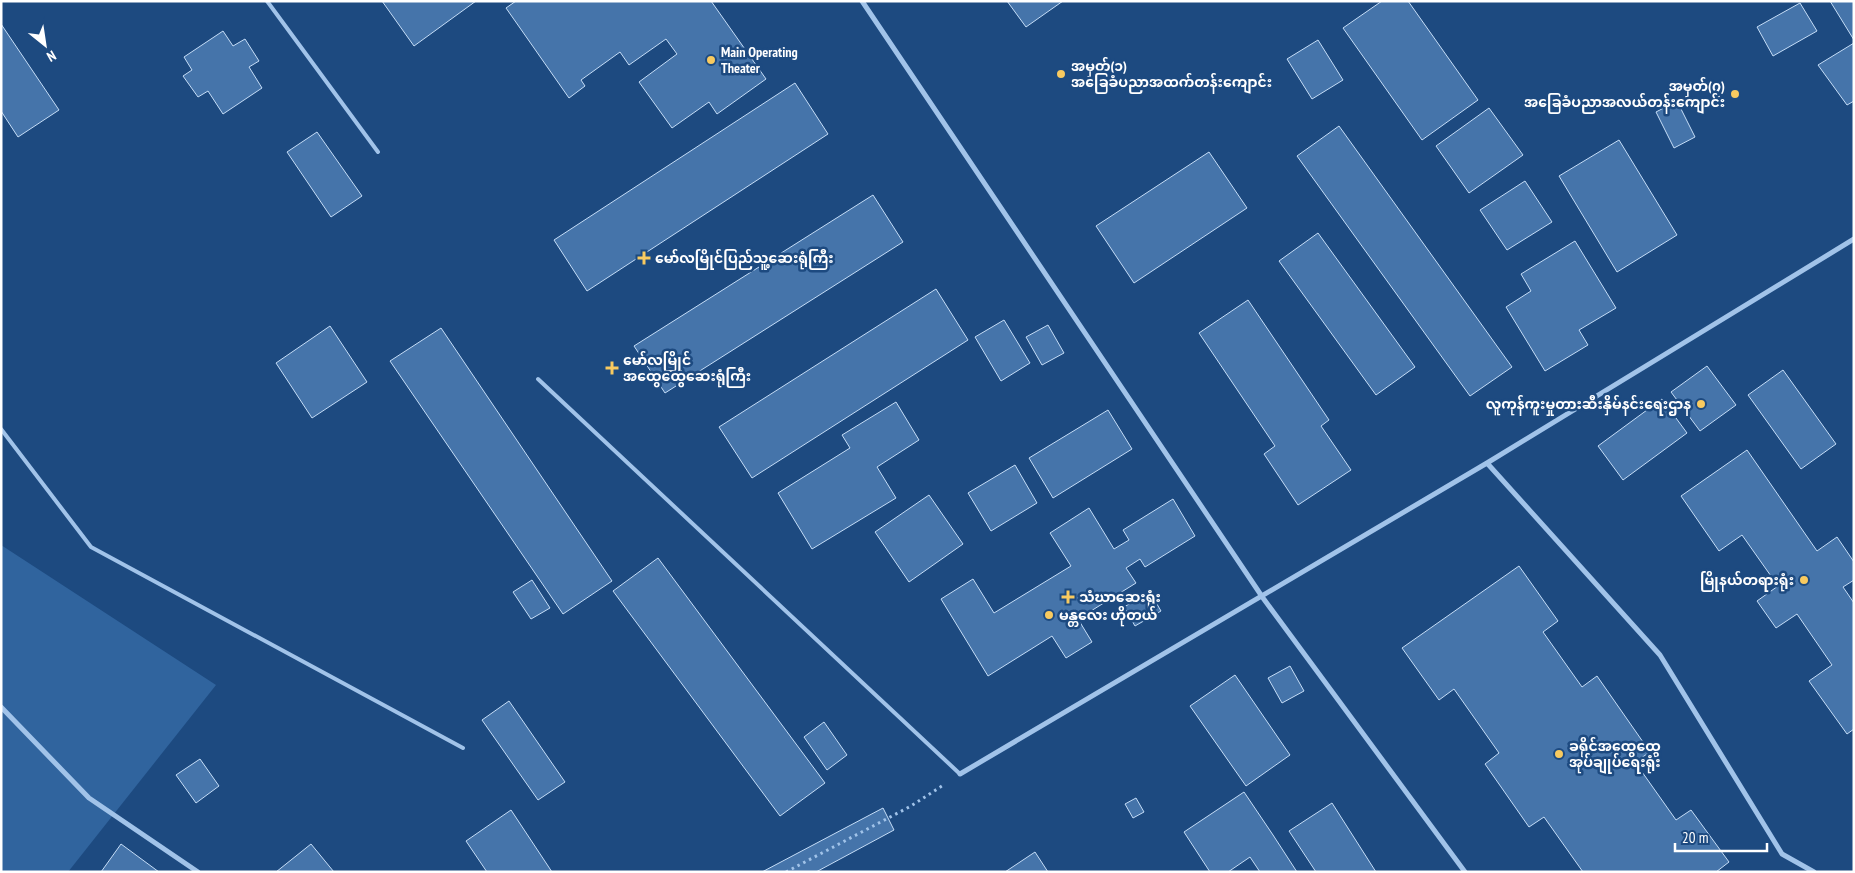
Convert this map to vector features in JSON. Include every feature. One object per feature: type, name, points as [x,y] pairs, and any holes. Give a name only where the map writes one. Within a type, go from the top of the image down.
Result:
[{"type":"street","points":[[862,1],[1263,598],[1465,872]]},
{"type":"street","points":[[960,774],[1263,598],[1487,464],[1854,239]]},
{"type":"street","points":[[1487,464],[1660,655],[1782,854],[1814,872]]},
{"type":"street","points":[[1,707],[89,798],[198,872]]},
{"type":"lane","points":[[267,1],[378,152]]},
{"type":"lane","points":[[538,379],[960,774]]},
{"type":"lane","points":[[1,430],[91,547],[463,748]]},
{"type":"path","points":[[786,872],[911,806],[960,774]]},
{"type":"shaded area","points":[[1,545],[216,685],[68,872],[1,872]]},
{"type":"building","points":[[382,1],[476,1],[414,46]]},
{"type":"building","name":"Main Operating Theater","points":[[516,1],[711,1],[766,79],[717,114],[709,102],[672,128],[639,82],[677,54],[666,39],[629,65],[620,52],[581,80],[585,86],[569,98],[506,8]]},
{"type":"building","points":[[1007,1],[1063,1],[1026,27]]},
{"type":"building","points":[[1382,1],[1408,1],[1478,100],[1422,140],[1343,28]]},
{"type":"building","points":[[1830,1],[1854,1],[1854,40]]},
{"type":"building","points":[[1800,3],[1817,31],[1773,56],[1757,27]]},
{"type":"building","points":[[1,24],[59,110],[18,137],[1,111]]},
{"type":"building","points":[[223,31],[233,46],[245,39],[259,61],[249,67],[262,88],[223,114],[208,91],[198,97],[183,76],[192,70],[184,57]]},
{"type":"building","points":[[1318,40],[1343,80],[1312,99],[1287,59]]},
{"type":"building","points":[[1854,43],[1854,101],[1847,105],[1818,65]]},
{"type":"building","points":[[795,83],[828,134],[587,291],[554,240]]},
{"type":"building","points":[[1677,101],[1695,137],[1674,148],[1656,112]]},
{"type":"building","points":[[1489,108],[1523,155],[1469,193],[1436,146]]},
{"type":"building","points":[[1339,126],[1512,367],[1470,396],[1297,156]]},
{"type":"building","points":[[317,132],[362,196],[331,217],[287,152]]},
{"type":"building","points":[[1619,140],[1677,235],[1617,272],[1559,176]]},
{"type":"building","points":[[1209,152],[1247,208],[1134,283],[1096,226]]},
{"type":"building","points":[[1525,181],[1552,222],[1507,250],[1480,210]]},
{"type":"building","points":[[873,195],[903,242],[665,393],[634,346]]},
{"type":"building","points":[[1318,233],[1415,367],[1376,395],[1279,261]]},
{"type":"building","points":[[1575,241],[1616,308],[1579,330],[1588,345],[1545,371],[1506,307],[1531,291],[1521,274]]},
{"type":"building","points":[[936,289],[968,340],[752,478],[719,427]]},
{"type":"building","points":[[1248,300],[1329,420],[1321,426],[1351,470],[1298,505],[1264,454],[1275,446],[1199,333]]},
{"type":"building","points":[[1004,320],[1030,363],[1001,381],[975,337]]},
{"type":"building","points":[[1048,325],[1064,353],[1042,365],[1026,337]]},
{"type":"building","points":[[330,326],[367,382],[312,418],[276,363]]},
{"type":"building","points":[[441,328],[612,581],[563,614],[390,361]]},
{"type":"building","points":[[1707,366],[1736,405],[1700,431],[1671,392]]},
{"type":"building","points":[[1783,370],[1836,444],[1801,469],[1748,395]]},
{"type":"building","points":[[1662,399],[1687,433],[1623,480],[1598,446]]},
{"type":"building","points":[[896,402],[919,440],[877,467],[896,498],[812,549],[778,493],[850,448],[842,435]]},
{"type":"building","points":[[1108,410],[1132,449],[1053,498],[1029,458]]},
{"type":"building","points":[[1747,450],[1817,551],[1837,537],[1854,562],[1854,580],[1843,587],[1854,603],[1854,729],[1847,734],[1809,681],[1832,665],[1797,614],[1776,628],[1757,601],[1778,586],[1742,535],[1719,551],[1681,496]]},
{"type":"building","points":[[1015,465],[1037,503],[991,531],[968,493]]},
{"type":"building","points":[[929,495],[963,544],[909,582],[875,532]]},
{"type":"building","points":[[1173,499],[1195,536],[1145,567],[1140,559],[1126,568],[1136,583],[1078,619],[1092,642],[1066,658],[1052,636],[988,676],[941,599],[973,579],[994,613],[1071,566],[1050,533],[1089,508],[1114,549],[1129,540],[1123,530]]},
{"type":"building","points":[[658,558],[825,783],[780,816],[613,591]]},
{"type":"building","points":[[1519,566],[1558,621],[1543,632],[1582,687],[1597,676],[1650,752],[1635,762],[1676,820],[1691,810],[1729,862],[1716,872],[1583,872],[1544,817],[1529,827],[1485,764],[1499,753],[1454,689],[1439,700],[1402,648]]},
{"type":"building","points":[[532,580],[550,608],[531,619],[513,592]]},
{"type":"building","points":[[1150,592],[1161,611],[1135,626],[1124,607]]},
{"type":"building","points":[[1290,666],[1304,691],[1282,703],[1268,678]]},
{"type":"building","points":[[1235,675],[1290,755],[1246,786],[1190,706]]},
{"type":"building","points":[[509,701],[565,782],[538,800],[482,720]]},
{"type":"building","points":[[824,722],[847,755],[827,770],[804,737]]},
{"type":"building","points":[[200,759],[219,786],[196,803],[176,775]]},
{"type":"building","points":[[1244,792],[1297,872],[1260,872],[1250,857],[1228,872],[1210,872],[1184,832]]},
{"type":"building","points":[[1136,798],[1144,812],[1133,818],[1125,804]]},
{"type":"building","points":[[1332,803],[1376,872],[1316,872],[1289,831]]},
{"type":"building","points":[[883,808],[894,830],[816,872],[762,872]]},
{"type":"building","points":[[511,810],[552,872],[487,872],[466,841]]},
{"type":"building","points":[[121,844],[159,872],[101,872]]},
{"type":"building","points":[[311,844],[334,872],[276,872]]},
{"type":"building","points":[[1035,852],[1048,872],[1005,872]]},
{"type":"place","name":"Main Operating Theater","points":[[711,60]]},
{"type":"place","name":"အမှတ်(၁) အခြေခံပညာအထက်တန်းကျောင်း","points":[[1061,74]]},
{"type":"place","name":"အမှတ်(၇) အခြေခံပညာအလယ်တန်းကျောင်း","points":[[1735,94]]},
{"type":"place","name":"မော်လမြိုင်ပြည်သူ့ဆေးရုံကြီး","points":[[644,258]]},
{"type":"place","name":"မော်လမြိုင် အထွေထွေဆေးရုံကြီး","points":[[612,368]]},
{"type":"place","name":"လူကုန်ကူးမှုတားဆီးနှိမ်နင်းရေးဌာန","points":[[1701,404]]},
{"type":"place","name":"မြိုနယ်တရားရုံး","points":[[1804,580]]},
{"type":"place","name":"သံဃာဆေးရုံး","points":[[1068,597]]},
{"type":"place","name":"မန္တလေး ဟိုတယ်","points":[[1049,615]]},
{"type":"place","name":"ခရိုင်အထွေထွေ အုပ်ချုပ်ရေးရုံး","points":[[1559,754]]}]
